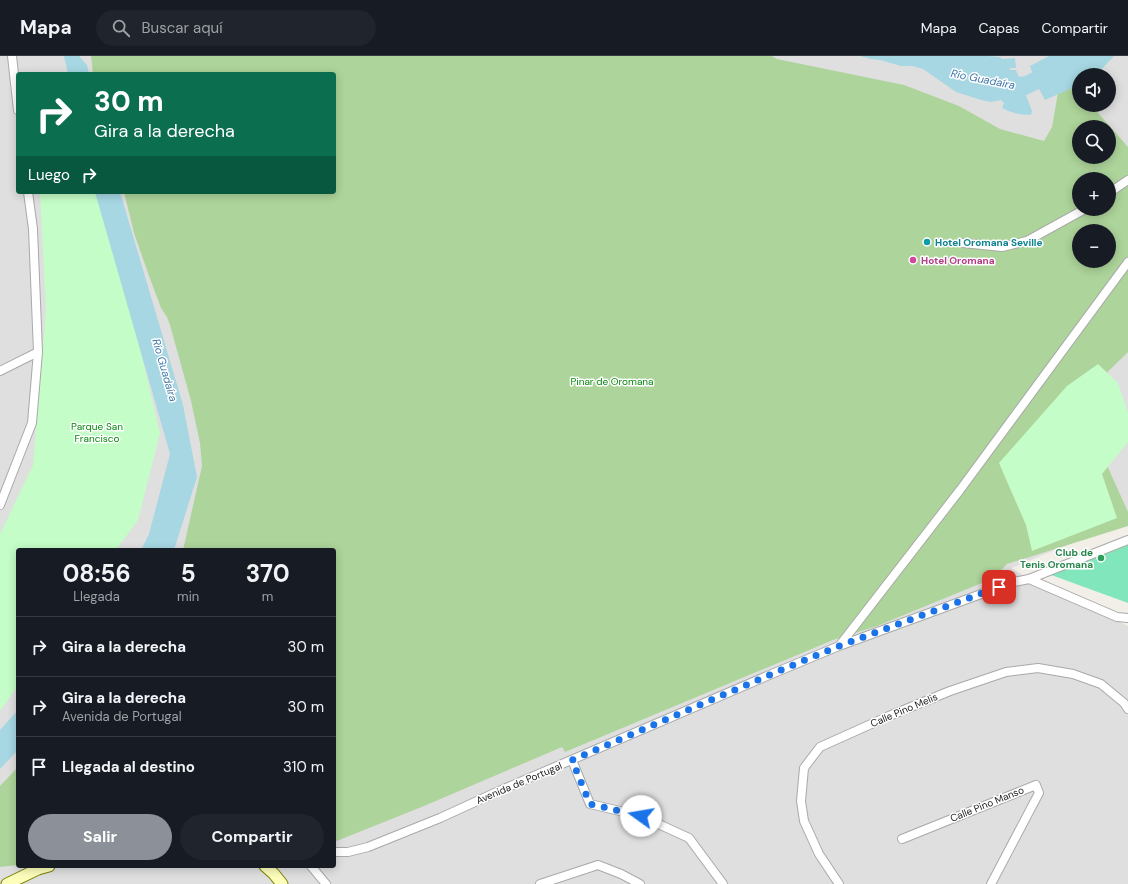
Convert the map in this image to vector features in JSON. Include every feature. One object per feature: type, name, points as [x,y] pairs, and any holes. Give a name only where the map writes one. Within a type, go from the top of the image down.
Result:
[{"type":"street","points":[[12,56],[16,92]]},
{"type":"street","points":[[1116,188],[1128,180]]},
{"type":"street","points":[[0,505],[32,423],[38,352],[33,229],[28,194]]},
{"type":"street","points":[[963,243],[1002,247],[1027,241],[1072,216]]},
{"type":"street","points":[[839,646],[960,490],[1128,262]]},
{"type":"street","points":[[0,371],[38,352]]},
{"type":"street","name":"Avenida de Portugal","points":[[336,852],[348,852],[368,848],[839,646],[1014,582],[1029,579],[1128,540]]},
{"type":"street","points":[[1029,579],[1117,617],[1128,618]]},
{"type":"street","name":"Calle Pino Melis","points":[[839,884],[819,854],[804,821],[801,801],[804,768],[820,747],[950,691],[1006,672],[1038,668],[1073,674],[1101,684],[1124,703],[1128,709]]},
{"type":"street","points":[[572,760],[590,804],[641,816],[688,838],[723,884]]},
{"type":"street","name":"Calle Pino Manso","points":[[902,839],[1036,785],[1040,793],[991,884]]},
{"type":"street","points":[[540,884],[598,866],[622,874],[640,884]]},
{"type":"street","points":[[6,884],[42,868]]},
{"type":"street","points":[[267,868],[282,884]]},
{"type":"street","points":[[313,868],[326,884]]},
{"type":"shaded area","name":"Pinar de Oromana","points":[[0,56],[1128,56],[1128,520],[1011,568],[1029,579],[1128,626],[1128,884],[0,884]]},
{"type":"green space","name":"Pinar de Oromana","points":[[91,56],[772,56],[777,59],[904,85],[959,106],[1000,129],[1044,141],[1052,127],[1059,87],[1072,87],[1072,112],[1097,112],[1104,120],[1072,120],[1072,164],[1116,164],[1116,133],[1128,147],[1128,352],[1078,401],[1128,512],[1128,526],[1007,564],[994,578],[877,626],[833,640],[565,752],[562,747],[424,806],[336,841],[336,548],[183,548],[202,466],[200,443],[191,401],[170,325],[161,308],[134,233],[124,194],[336,194],[336,72],[93,72]]},
{"type":"green space","name":"Parque San Francisco","points":[[40,194],[94,194],[108,213],[160,433],[138,520],[117,548],[16,548],[16,689],[0,711],[0,534],[33,465],[46,310]]},
{"type":"green space","points":[[1098,364],[1118,383],[1128,413],[1128,442],[1102,474],[1117,518],[1032,551],[1026,525],[999,463],[1067,386]]},
{"type":"green space","name":"Club de Tenis Oromana","points":[[1128,536],[1128,603],[1043,572]]},
{"type":"green space","points":[[16,769],[16,865],[0,867],[0,786]]},
{"type":"water","points":[[64,56],[79,56],[87,65],[89,72],[68,72]]},
{"type":"water","points":[[860,56],[987,56],[1000,57],[1002,59],[1015,58],[1016,68],[1010,68],[1010,70],[1016,70],[1032,111],[1031,115],[1023,115],[1002,108],[1004,103],[1001,100],[991,102],[956,92],[923,69],[912,66],[901,66]]},
{"type":"water","points":[[1049,56],[1114,56],[1103,68],[1072,68],[1072,88],[1045,100],[1035,81],[1030,66]]},
{"type":"water","points":[[96,194],[121,194],[183,405],[197,477],[175,548],[142,548],[149,534],[170,454]]},
{"type":"water","points":[[16,712],[16,752],[0,769],[0,730]]},
{"type":"waterway","name":"Río Guadaíra","points":[[999,84],[1025,86],[1035,81],[1069,71],[1097,56]]},
{"type":"place","name":"Hotel Oromana Seville","points":[[927,242]]},
{"type":"place","name":"Hotel Oromana","points":[[913,260]]},
{"type":"place","name":"Club de Tenis Oromana","points":[[1101,558]]},
{"type":"route","points":[[641,816],[590,804],[572,760],[839,646],[999,587]]}]
